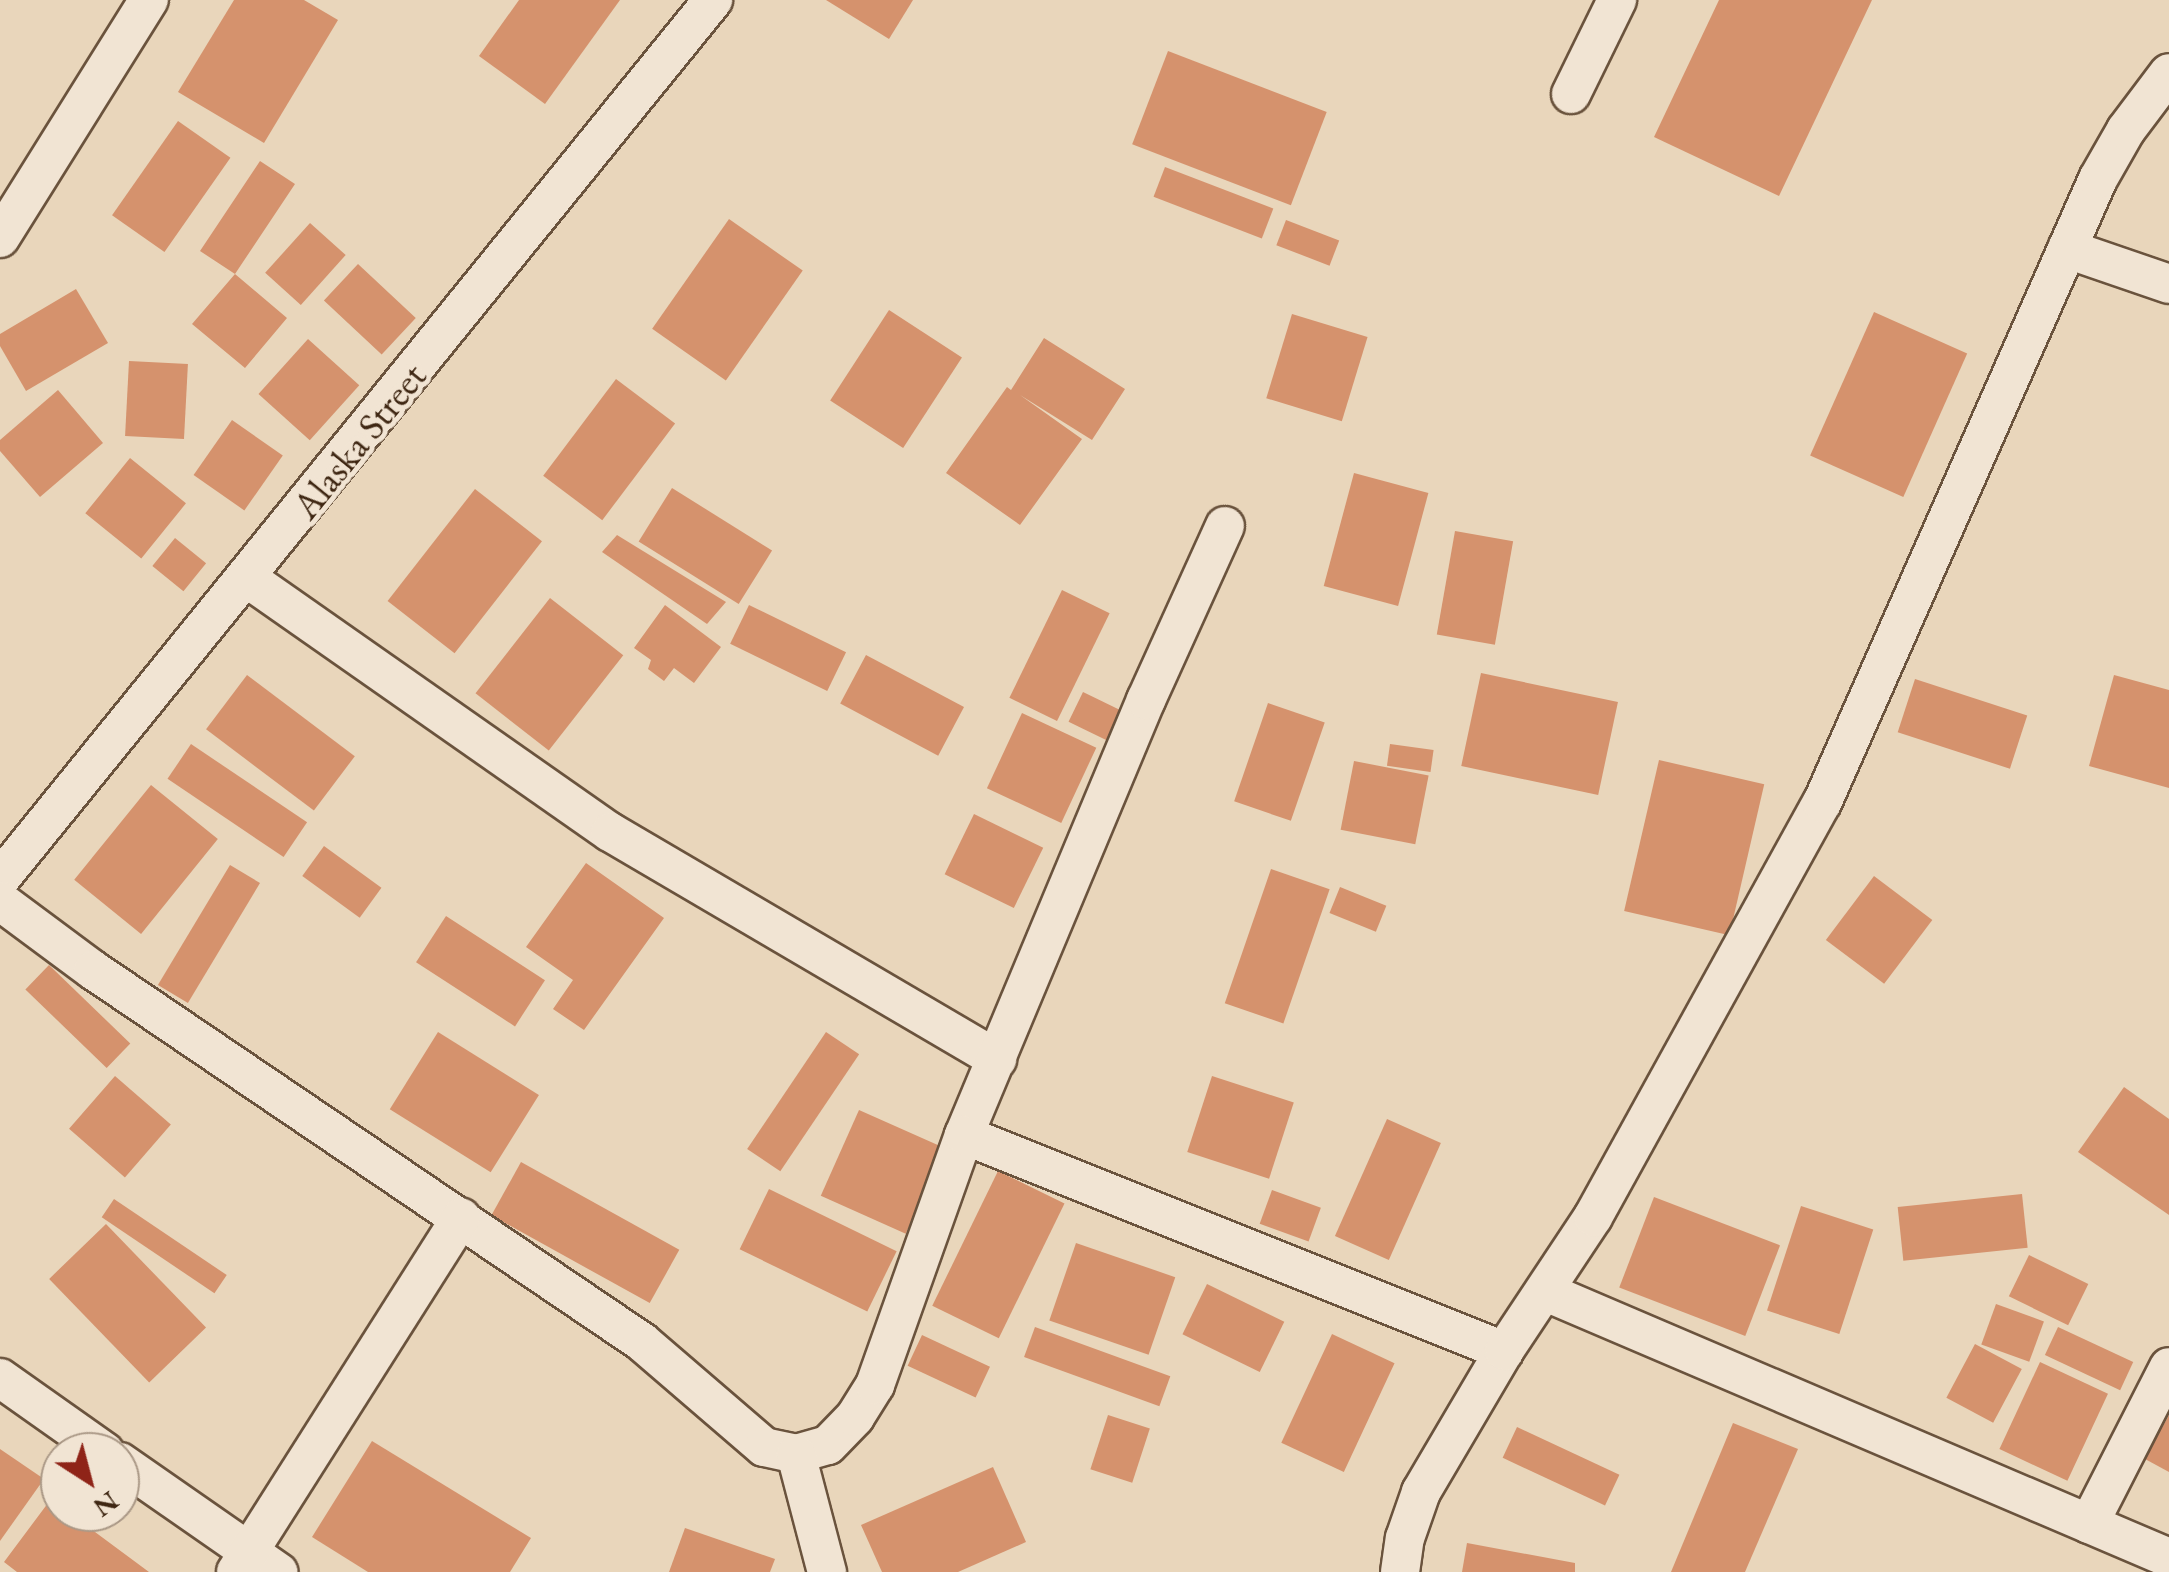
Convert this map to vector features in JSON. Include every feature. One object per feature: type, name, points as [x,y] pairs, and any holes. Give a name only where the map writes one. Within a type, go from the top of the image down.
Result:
[{"type":"street","points":[[0,238],[149,0]]},
{"type":"street","name":"Alaska Street","points":[[0,879],[713,0]]},
{"type":"street","points":[[1571,94],[1617,0]]},
{"type":"street","points":[[1400,1572],[1405,1538],[1422,1492],[1504,1351],[1546,1292],[1822,803],[2067,249],[2117,146],[2169,73]]},
{"type":"street","points":[[2067,249],[2169,284]]},
{"type":"street","points":[[0,901],[93,970],[642,1342],[764,1447],[796,1454],[828,1444],[855,1417],[875,1385],[964,1134],[1146,700],[1225,526]]},
{"type":"street","points":[[247,578],[610,832],[997,1058]]},
{"type":"street","points":[[964,1134],[1504,1351]]},
{"type":"street","points":[[140,1478],[254,1566],[461,1217]]},
{"type":"street","points":[[1546,1292],[2169,1558]]},
{"type":"street","points":[[2089,1524],[2169,1367]]},
{"type":"street","points":[[0,1378],[77,1432]]},
{"type":"street","points":[[796,1454],[827,1572]]},
{"type":"building","points":[[234,0],[304,0],[338,20],[264,143],[178,92]]},
{"type":"building","points":[[519,0],[620,0],[545,104],[479,56]]},
{"type":"building","points":[[826,0],[913,0],[889,39]]},
{"type":"building","points":[[1719,0],[1872,0],[1779,196],[1654,137]]},
{"type":"building","points":[[1168,51],[1327,112],[1291,205],[1132,144]]},
{"type":"building","points":[[178,121],[230,158],[164,252],[112,215]]},
{"type":"building","points":[[260,161],[295,184],[235,274],[200,251]]},
{"type":"building","points":[[1165,167],[1273,209],[1262,238],[1154,197]]},
{"type":"building","points":[[729,219],[803,271],[726,380],[652,329]]},
{"type":"building","points":[[1286,220],[1339,240],[1330,266],[1276,245]]},
{"type":"building","points":[[310,223],[346,255],[301,305],[265,273]]},
{"type":"building","points":[[358,264],[416,318],[382,354],[324,301]]},
{"type":"building","points":[[235,274],[287,318],[245,368],[192,324]]},
{"type":"building","points":[[76,289],[108,343],[26,391],[0,346],[0,334]]},
{"type":"building","points":[[889,310],[962,357],[903,448],[830,401]]},
{"type":"building","points":[[1874,312],[1967,353],[1903,497],[1810,455]]},
{"type":"building","points":[[1292,314],[1368,337],[1342,421],[1266,398]]},
{"type":"building","points":[[1044,338],[1125,389],[1092,440],[1020,395],[1082,439],[1020,525],[946,473],[1007,387],[1011,390]]},
{"type":"building","points":[[308,339],[359,385],[310,440],[258,394]]},
{"type":"building","points":[[129,361],[188,364],[184,439],[125,436]]},
{"type":"building","points":[[616,379],[675,424],[602,520],[543,476]]},
{"type":"building","points":[[58,390],[103,443],[40,497],[0,451],[0,440]]},
{"type":"building","points":[[232,420],[283,456],[244,510],[194,475]]},
{"type":"building","points":[[130,458],[186,503],[141,558],[85,513]]},
{"type":"building","points":[[1354,473],[1428,493],[1398,606],[1324,586]]},
{"type":"building","points":[[672,488],[772,551],[739,604],[639,541]]},
{"type":"building","points":[[475,489],[542,541],[455,653],[388,601]]},
{"type":"building","points":[[1455,531],[1513,541],[1495,645],[1437,634]]},
{"type":"building","points":[[617,535],[726,602],[707,624],[602,552]]},
{"type":"building","points":[[175,538],[206,563],[183,591],[152,566]]},
{"type":"building","points":[[1062,590],[1110,613],[1057,721],[1009,698]]},
{"type":"building","points":[[550,598],[623,655],[549,751],[476,693]]},
{"type":"building","points":[[665,605],[721,647],[694,683],[674,668],[664,681],[648,669],[651,660],[634,648]]},
{"type":"building","points":[[749,605],[846,652],[827,691],[730,644]]},
{"type":"building","points":[[866,655],[964,707],[938,756],[840,704]]},
{"type":"building","points":[[1481,673],[1618,702],[1598,795],[1461,766]]},
{"type":"building","points":[[247,675],[355,756],[314,811],[206,729]]},
{"type":"building","points":[[2114,675],[2169,690],[2169,788],[2089,766]]},
{"type":"building","points":[[1915,679],[2027,715],[2010,769],[1898,732]]},
{"type":"building","points":[[1083,692],[1132,716],[1118,746],[1069,722]]},
{"type":"building","points":[[1268,703],[1325,723],[1291,821],[1234,801]]},
{"type":"building","points":[[1022,713],[1096,748],[1061,823],[987,788]]},
{"type":"building","points":[[191,744],[307,822],[284,857],[168,779]]},
{"type":"building","points":[[1390,744],[1434,750],[1431,772],[1387,766]]},
{"type":"building","points":[[1659,760],[1764,784],[1729,935],[1624,911]]},
{"type":"building","points":[[1354,761],[1429,776],[1415,844],[1341,830]]},
{"type":"building","points":[[151,785],[218,839],[141,934],[74,880]]},
{"type":"building","points":[[974,814],[1043,848],[1014,908],[945,874]]},
{"type":"building","points":[[324,846],[381,888],[360,918],[302,876]]},
{"type":"building","points":[[586,863],[664,918],[584,1030],[553,1009],[573,980],[526,947]]},
{"type":"building","points":[[230,865],[260,883],[188,1003],[158,985]]},
{"type":"building","points":[[1271,869],[1330,889],[1283,1023],[1225,1003]]},
{"type":"building","points":[[1874,876],[1932,920],[1884,984],[1826,940]]},
{"type":"building","points":[[1340,887],[1386,906],[1376,932],[1330,913]]},
{"type":"building","points":[[446,916],[545,980],[515,1026],[416,962]]},
{"type":"building","points":[[49,965],[130,1043],[107,1068],[25,989]]},
{"type":"building","points":[[438,1032],[539,1095],[491,1172],[390,1109]]},
{"type":"building","points":[[826,1032],[859,1054],[780,1171],[747,1149]]},
{"type":"building","points":[[115,1076],[171,1125],[125,1177],[69,1129]]},
{"type":"building","points":[[1212,1076],[1294,1103],[1269,1179],[1187,1152]]},
{"type":"building","points":[[2124,1087],[2169,1119],[2169,1215],[2078,1152]]},
{"type":"building","points":[[859,1110],[944,1148],[906,1234],[821,1196]]},
{"type":"building","points":[[1387,1119],[1441,1143],[1389,1260],[1335,1236]]},
{"type":"building","points":[[521,1162],[679,1250],[650,1303],[491,1215]]},
{"type":"building","points":[[998,1171],[1065,1203],[999,1338],[932,1306]]},
{"type":"building","points":[[769,1189],[897,1251],[867,1311],[740,1249]]},
{"type":"building","points":[[1272,1190],[1321,1208],[1309,1242],[1260,1224]]},
{"type":"building","points":[[2022,1194],[2028,1248],[1903,1261],[1898,1207]]},
{"type":"building","points":[[1654,1197],[1780,1245],[1745,1336],[1619,1288]]},
{"type":"building","points":[[114,1199],[227,1275],[214,1293],[102,1217]]},
{"type":"building","points":[[1801,1206],[1873,1229],[1839,1334],[1767,1311]]},
{"type":"building","points":[[106,1224],[206,1328],[149,1382],[49,1279]]},
{"type":"building","points":[[1076,1243],[1175,1277],[1149,1355],[1049,1321]]},
{"type":"building","points":[[2029,1255],[2088,1284],[2068,1325],[2009,1296]]},
{"type":"building","points":[[1207,1284],[1284,1322],[1260,1372],[1182,1334]]},
{"type":"building","points":[[1996,1304],[2044,1321],[2029,1362],[1981,1344]]},
{"type":"building","points":[[1035,1327],[1170,1376],[1159,1406],[1024,1357]]},
{"type":"building","points":[[2058,1327],[2133,1362],[2120,1390],[2045,1355]]},
{"type":"building","points":[[1332,1334],[1395,1363],[1344,1472],[1281,1443]]},
{"type":"building","points":[[922,1335],[990,1367],[976,1398],[908,1366]]},
{"type":"building","points":[[1975,1344],[2022,1369],[1993,1423],[1946,1398]]},
{"type":"building","points":[[2040,1362],[2108,1394],[2067,1481],[1999,1449]]},
{"type":"building","points":[[1108,1415],[1150,1429],[1132,1483],[1090,1469]]},
{"type":"building","points":[[2169,1415],[2169,1472],[2145,1459]]},
{"type":"building","points":[[1733,1423],[1798,1449],[1745,1572],[1671,1572]]},
{"type":"building","points":[[1517,1427],[1619,1475],[1605,1506],[1503,1458]]},
{"type":"building","points":[[372,1441],[531,1538],[510,1572],[368,1572],[312,1537]]},
{"type":"building","points":[[0,1449],[40,1476],[40,1485],[0,1541]]},
{"type":"building","points":[[993,1467],[1026,1542],[958,1572],[882,1572],[861,1525]]},
{"type":"building","points":[[40,1514],[40,1532],[95,1532],[149,1572],[17,1572],[4,1562]]},
{"type":"building","points":[[685,1528],[775,1559],[770,1572],[669,1572]]},
{"type":"building","points":[[1467,1543],[1575,1563],[1575,1572],[1462,1572]]}]
